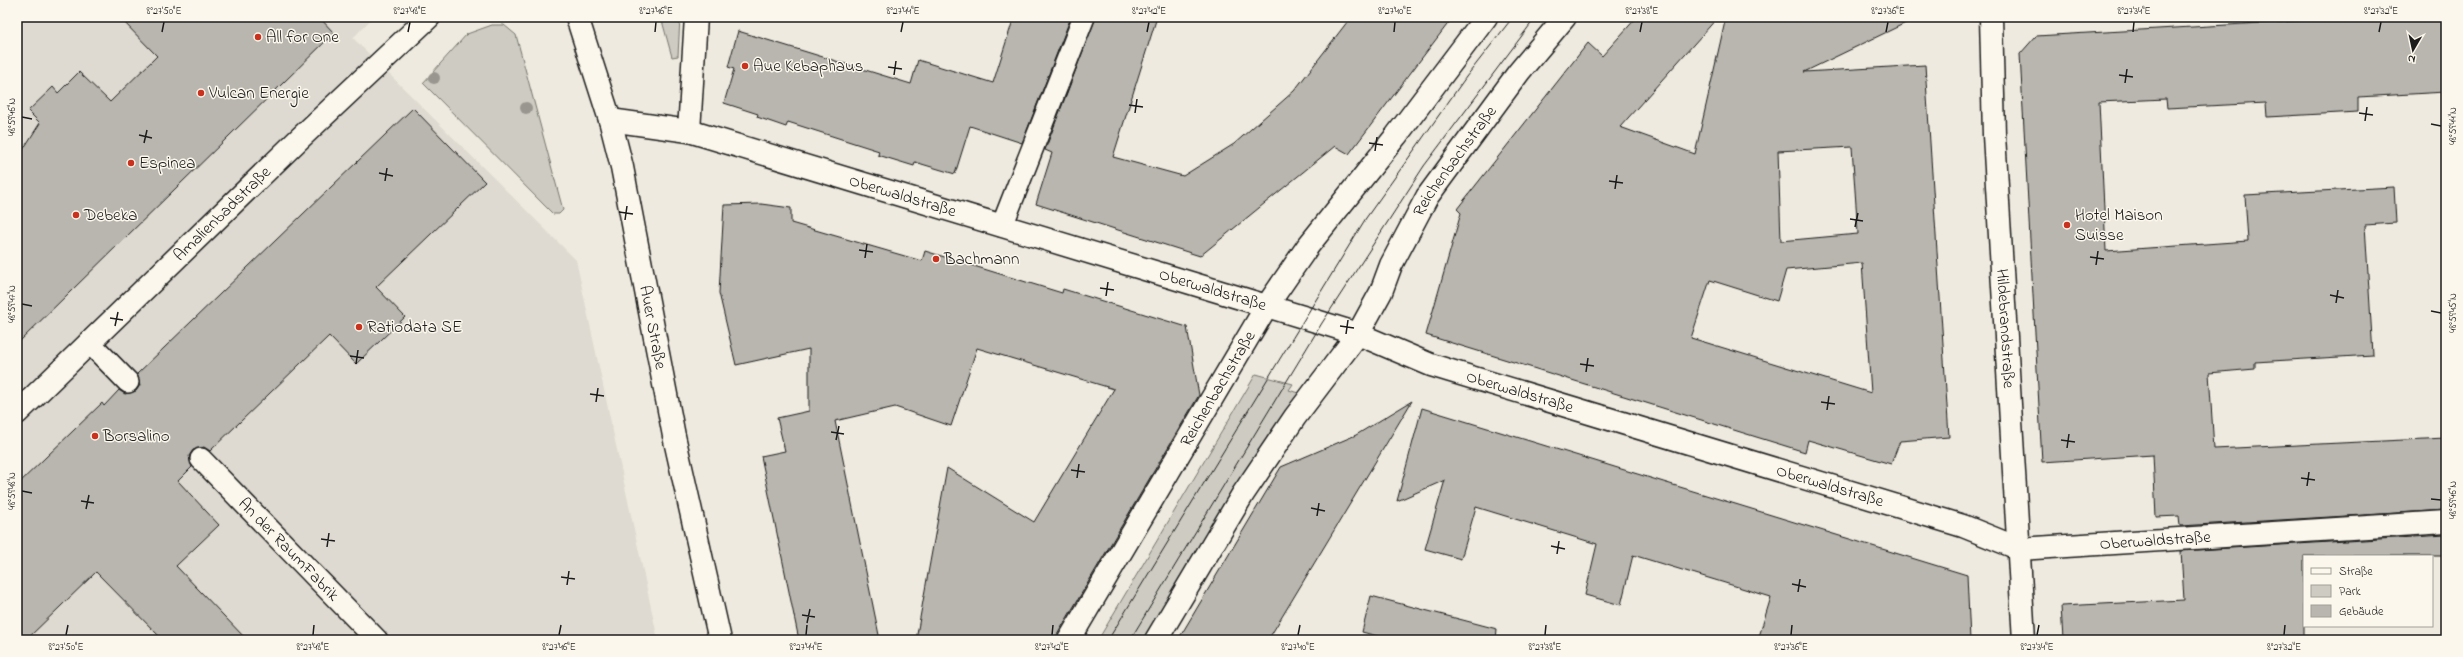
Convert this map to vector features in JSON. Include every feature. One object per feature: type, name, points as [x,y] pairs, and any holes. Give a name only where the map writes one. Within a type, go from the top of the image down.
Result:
[{"type":"street","name":"Amalienbadstraße","points":[[17,414],[89,342],[297,141],[429,17]]},
{"type":"street","name":"Auer Straße","points":[[577,17],[610,120],[622,167],[674,436],[720,640]]},
{"type":"street","points":[[689,131],[696,17]]},
{"type":"street","name":"Reichenbachstraße","points":[[1069,640],[1266,307],[1308,246],[1396,136],[1486,17]]},
{"type":"street","name":"Reichenbachstraße","points":[[1156,640],[1242,494],[1295,418],[1358,334],[1381,292],[1391,265],[1427,197],[1519,72],[1565,17]]},
{"type":"street","name":"Hildebrandstraße","points":[[1991,17],[1994,135],[2020,549],[2024,640]]},
{"type":"street","name":"Oberwaldstraße","points":[[610,120],[689,131],[1358,334],[1431,365],[1963,526],[2020,549],[2446,522]]},
{"type":"lane","points":[[1002,226],[1084,17]]},
{"type":"lane","points":[[89,342],[128,382]]},
{"type":"lane","name":"An der RaumFabrik","points":[[201,459],[377,640]]},
{"type":"shaded area","points":[[17,17],[373,17],[353,38],[576,260],[658,640],[17,640]]},
{"type":"green space","points":[[661,17],[680,17],[678,56],[672,57]]},
{"type":"green space","points":[[492,25],[504,25],[516,35],[563,210],[559,214],[553,214],[423,83],[467,34]]},
{"type":"green space","points":[[1256,374],[1293,384],[1289,390],[1301,394],[1240,480],[1144,640],[1098,640]]},
{"type":"building","points":[[119,17],[319,17],[334,33],[17,344],[17,159],[40,123],[28,111],[53,87],[58,93],[79,72],[110,102],[157,56]]},
{"type":"building","points":[[1014,17],[1071,17],[1022,143],[970,126],[955,174],[915,162],[914,166],[878,155],[879,151],[788,122],[786,127],[757,117],[758,114],[724,103],[734,69],[728,67],[738,31],[911,84],[918,60],[993,83]]},
{"type":"building","points":[[1096,17],[1157,17],[1113,157],[1183,176],[1234,144],[1294,91],[1351,17],[1453,17],[1349,154],[1335,146],[1200,256],[1036,204],[1052,153],[1045,150]]},
{"type":"building","points":[[1637,17],[1718,17],[1620,127],[1695,154],[1726,17],[1918,17],[1804,72],[1925,65],[1949,437],[1900,441],[1891,464],[1808,440],[1805,452],[1426,335],[1461,213],[1457,209],[1588,43],[1602,56]],"holes":[[[1852,147],[1858,234],[1781,241],[1778,151]],[[1862,263],[1871,393],[1691,338],[1710,280],[1777,301],[1786,270]]]},
{"type":"building","points":[[2366,17],[2446,17],[2446,92],[2358,97],[2358,112],[2267,117],[2266,103],[2167,108],[2166,99],[2099,102],[2106,251],[2248,241],[2245,195],[2394,187],[2396,223],[2365,225],[2373,355],[2255,362],[2255,369],[2209,373],[2214,449],[2446,438],[2446,510],[2180,526],[2179,516],[2156,517],[2153,455],[2042,462],[2020,54],[2036,36]]},
{"type":"building","points":[[413,108],[485,182],[376,287],[405,317],[356,364],[329,336],[210,451],[204,447],[193,450],[189,456],[192,467],[178,481],[219,525],[176,566],[247,640],[163,640],[96,572],[26,640],[17,640],[17,485],[102,403],[104,406],[119,390],[125,394],[136,391],[140,385],[137,374]]},
{"type":"building","points":[[761,204],[791,208],[791,223],[922,261],[925,251],[1062,293],[1063,289],[1187,327],[1199,395],[1054,640],[916,640],[947,468],[1034,522],[1114,389],[977,348],[951,426],[895,407],[835,421],[880,640],[799,640],[761,456],[785,451],[777,418],[809,411],[809,349],[736,365],[719,293],[724,205]]},
{"type":"building","points":[[1412,401],[1268,640],[1178,640],[1281,467],[1356,435]]},
{"type":"building","points":[[1422,408],[1967,575],[1970,640],[1758,640],[1771,597],[1633,555],[1621,605],[1585,595],[1597,544],[1476,507],[1461,559],[1425,549],[1445,480],[1397,501]]},
{"type":"building","points":[[2446,535],[2446,556],[2303,555],[2304,640],[2063,640],[2061,606],[2184,600],[2181,551]]},
{"type":"building","points":[[1371,596],[1497,629],[1496,640],[1392,640],[1362,632]]},
{"type":"tram line","points":[[1108,640],[1366,218],[1466,77],[1513,17]]},
{"type":"tram line","points":[[1130,640],[1322,323],[1424,166],[1536,17]]},
{"type":"place","name":"All for One","points":[[258,37]]},
{"type":"place","name":"Aue Kebaphaus","points":[[745,66]]},
{"type":"place","name":"Vulcan Energie","points":[[201,93]]},
{"type":"place","name":"Espinea","points":[[131,163]]},
{"type":"place","name":"Debeka","points":[[76,215]]},
{"type":"place","name":"Hotel Maison Suisse","points":[[2067,225]]},
{"type":"place","name":"Bachmann","points":[[936,259]]},
{"type":"place","name":"Ratiodata SE","points":[[359,327]]},
{"type":"place","name":"Borsalino","points":[[95,436]]}]
